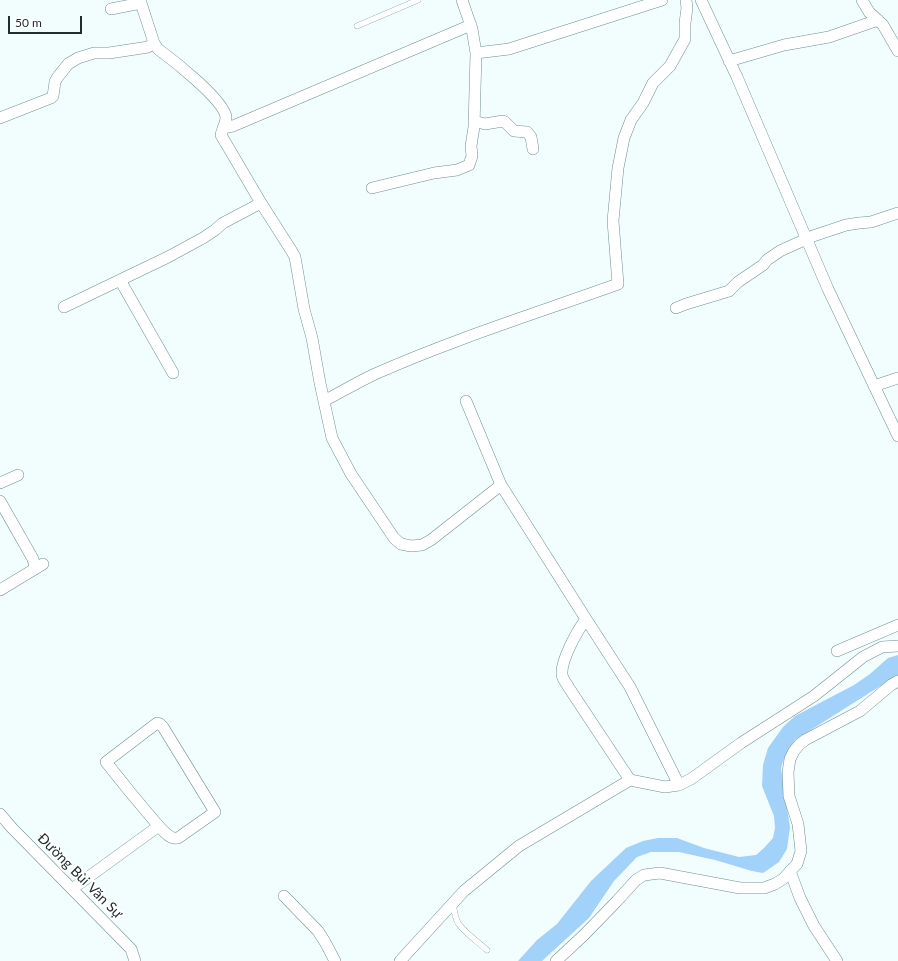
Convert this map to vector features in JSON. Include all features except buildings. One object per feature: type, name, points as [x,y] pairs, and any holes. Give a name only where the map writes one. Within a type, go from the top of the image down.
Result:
[{"type":"street","points":[[372,188],[434,173],[457,170],[469,165],[472,156],[471,146],[474,121],[476,53],[471,25],[462,0]]},
{"type":"street","points":[[476,53],[509,49],[662,0]]},
{"type":"street","points":[[324,402],[374,375],[421,354],[618,284],[613,221],[618,168],[624,138],[631,120],[643,103],[653,83],[670,66],[685,39],[687,8],[686,0]]},
{"type":"street","points":[[701,0],[737,77],[828,289],[898,436]]},
{"type":"street","points":[[862,0],[869,12],[883,25],[898,51]]},
{"type":"street","points":[[111,9],[141,2],[154,43],[158,49],[198,82],[223,110],[226,118],[221,135],[295,257],[304,309],[312,338],[332,438],[351,474],[394,538],[401,544],[410,546],[422,545],[431,540],[501,485]]},
{"type":"street","points":[[729,61],[784,45],[829,37],[878,20]]},
{"type":"street","points":[[223,128],[233,126],[471,25]]},
{"type":"street","points":[[0,118],[51,98],[53,96],[57,78],[68,64],[78,58],[94,53],[109,53],[148,47],[154,43]]},
{"type":"street","points":[[474,121],[485,124],[503,121],[514,131],[527,132],[531,137],[533,150]]},
{"type":"street","points":[[64,307],[168,257],[203,238],[223,223],[261,203]]},
{"type":"street","points":[[676,308],[729,292],[738,282],[780,251],[813,236],[859,222],[871,222],[898,213]]},
{"type":"street","points":[[120,280],[173,373]]},
{"type":"street","points":[[874,386],[898,378]]},
{"type":"street","points":[[466,402],[501,485],[630,688],[679,785]]},
{"type":"street","points":[[0,483],[18,475]]},
{"type":"street","points":[[0,501],[34,563],[39,566],[0,590]]},
{"type":"street","points":[[586,619],[573,641],[563,664],[562,676],[630,780]]},
{"type":"street","points":[[838,650],[898,625]]},
{"type":"street","points":[[400,961],[464,892],[519,846],[630,780],[665,787],[679,785],[814,696],[863,657],[882,647],[898,646]]},
{"type":"street","points":[[556,961],[584,935],[636,880],[644,875],[660,873],[740,888],[764,888],[784,879],[797,864],[801,851],[798,824],[789,796],[788,772],[790,759],[794,751],[805,740],[860,711],[898,681]]},
{"type":"street","points":[[72,889],[156,828],[156,823],[106,762],[157,723],[163,727],[215,812],[175,839],[171,838],[156,823]]},
{"type":"street","name":"Đường Bùi Văn Sự","points":[[0,814],[131,949],[135,961]]},
{"type":"street","points":[[790,871],[800,898],[814,926],[837,961]]},
{"type":"street","points":[[284,896],[318,931],[335,961]]},
{"type":"lane","points":[[357,26],[418,0]]},
{"type":"lane","points":[[453,904],[458,922],[465,931],[487,950]]},
{"type":"water","points":[[898,655],[898,677],[885,683],[795,740],[788,751],[781,769],[790,827],[787,849],[779,862],[763,873],[679,852],[651,852],[637,857],[614,881],[589,918],[542,961],[518,961],[537,940],[557,924],[591,881],[626,848],[643,841],[658,838],[677,838],[704,848],[739,857],[756,855],[773,838],[775,828],[774,816],[762,786],[763,765],[768,748],[783,727],[795,716],[854,685],[870,674],[888,658]]}]
